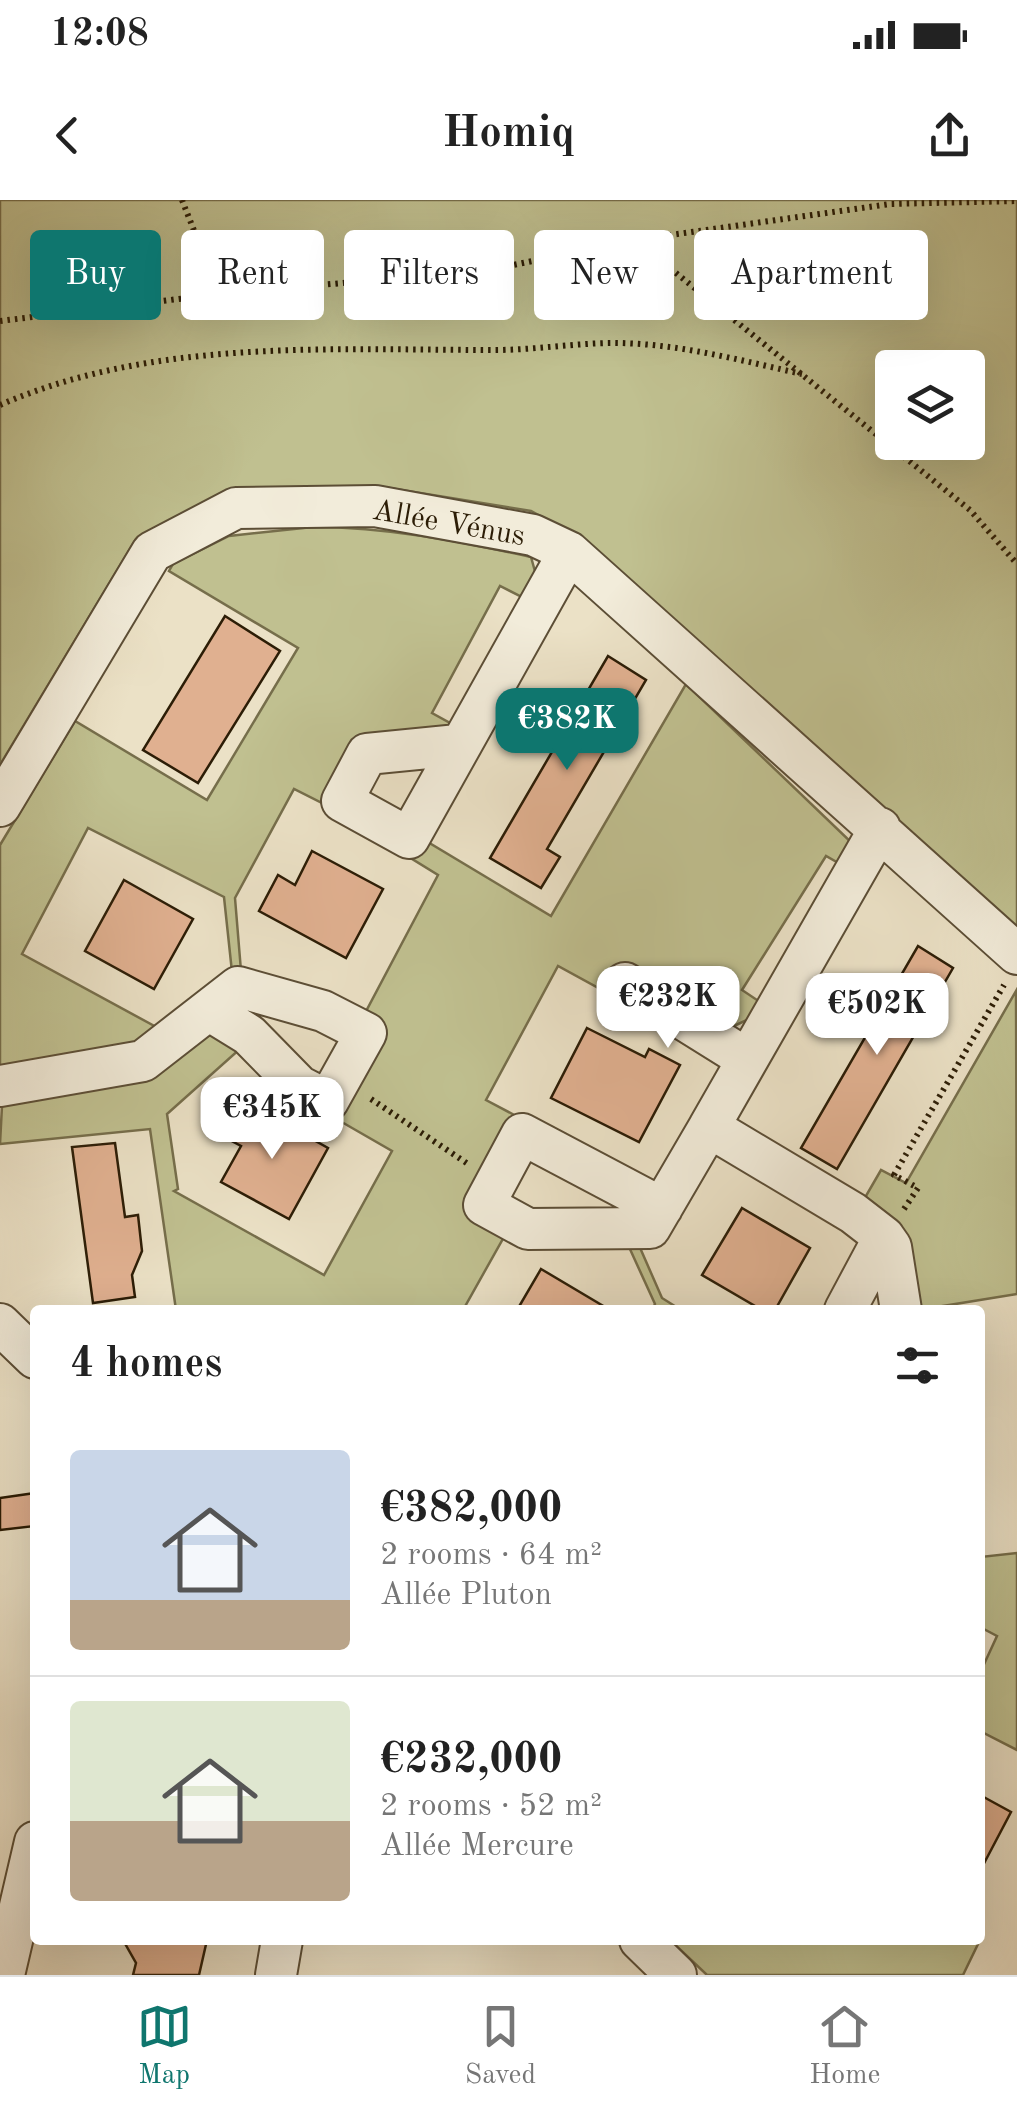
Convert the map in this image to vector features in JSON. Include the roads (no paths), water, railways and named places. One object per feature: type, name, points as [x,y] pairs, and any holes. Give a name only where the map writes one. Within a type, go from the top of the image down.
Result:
[{"type":"street","name":"Allée Vénus","points":[[0,806],[152,552],[236,508],[375,506],[532,535],[569,552],[880,828],[1012,966]]},
{"type":"street","points":[[458,745],[569,552]]},
{"type":"street","points":[[662,1208],[522,1134],[484,1205],[528,1229],[650,1228],[662,1208],[709,1127],[880,828]]},
{"type":"street","points":[[625,984],[748,1059]]},
{"type":"street","points":[[0,1086],[143,1061],[238,987],[323,1011],[366,1034],[328,1101],[299,1086],[249,1035],[210,1011]]},
{"type":"street","points":[[709,1127],[853,1213],[884,1237],[891,1246],[900,1305]]},
{"type":"street","points":[[848,1305],[884,1237]]},
{"type":"street","points":[[4,1975],[30,1863]]},
{"type":"street","points":[[276,1975],[281,1945]]},
{"type":"street","points":[[645,1945],[676,1975]]}]
